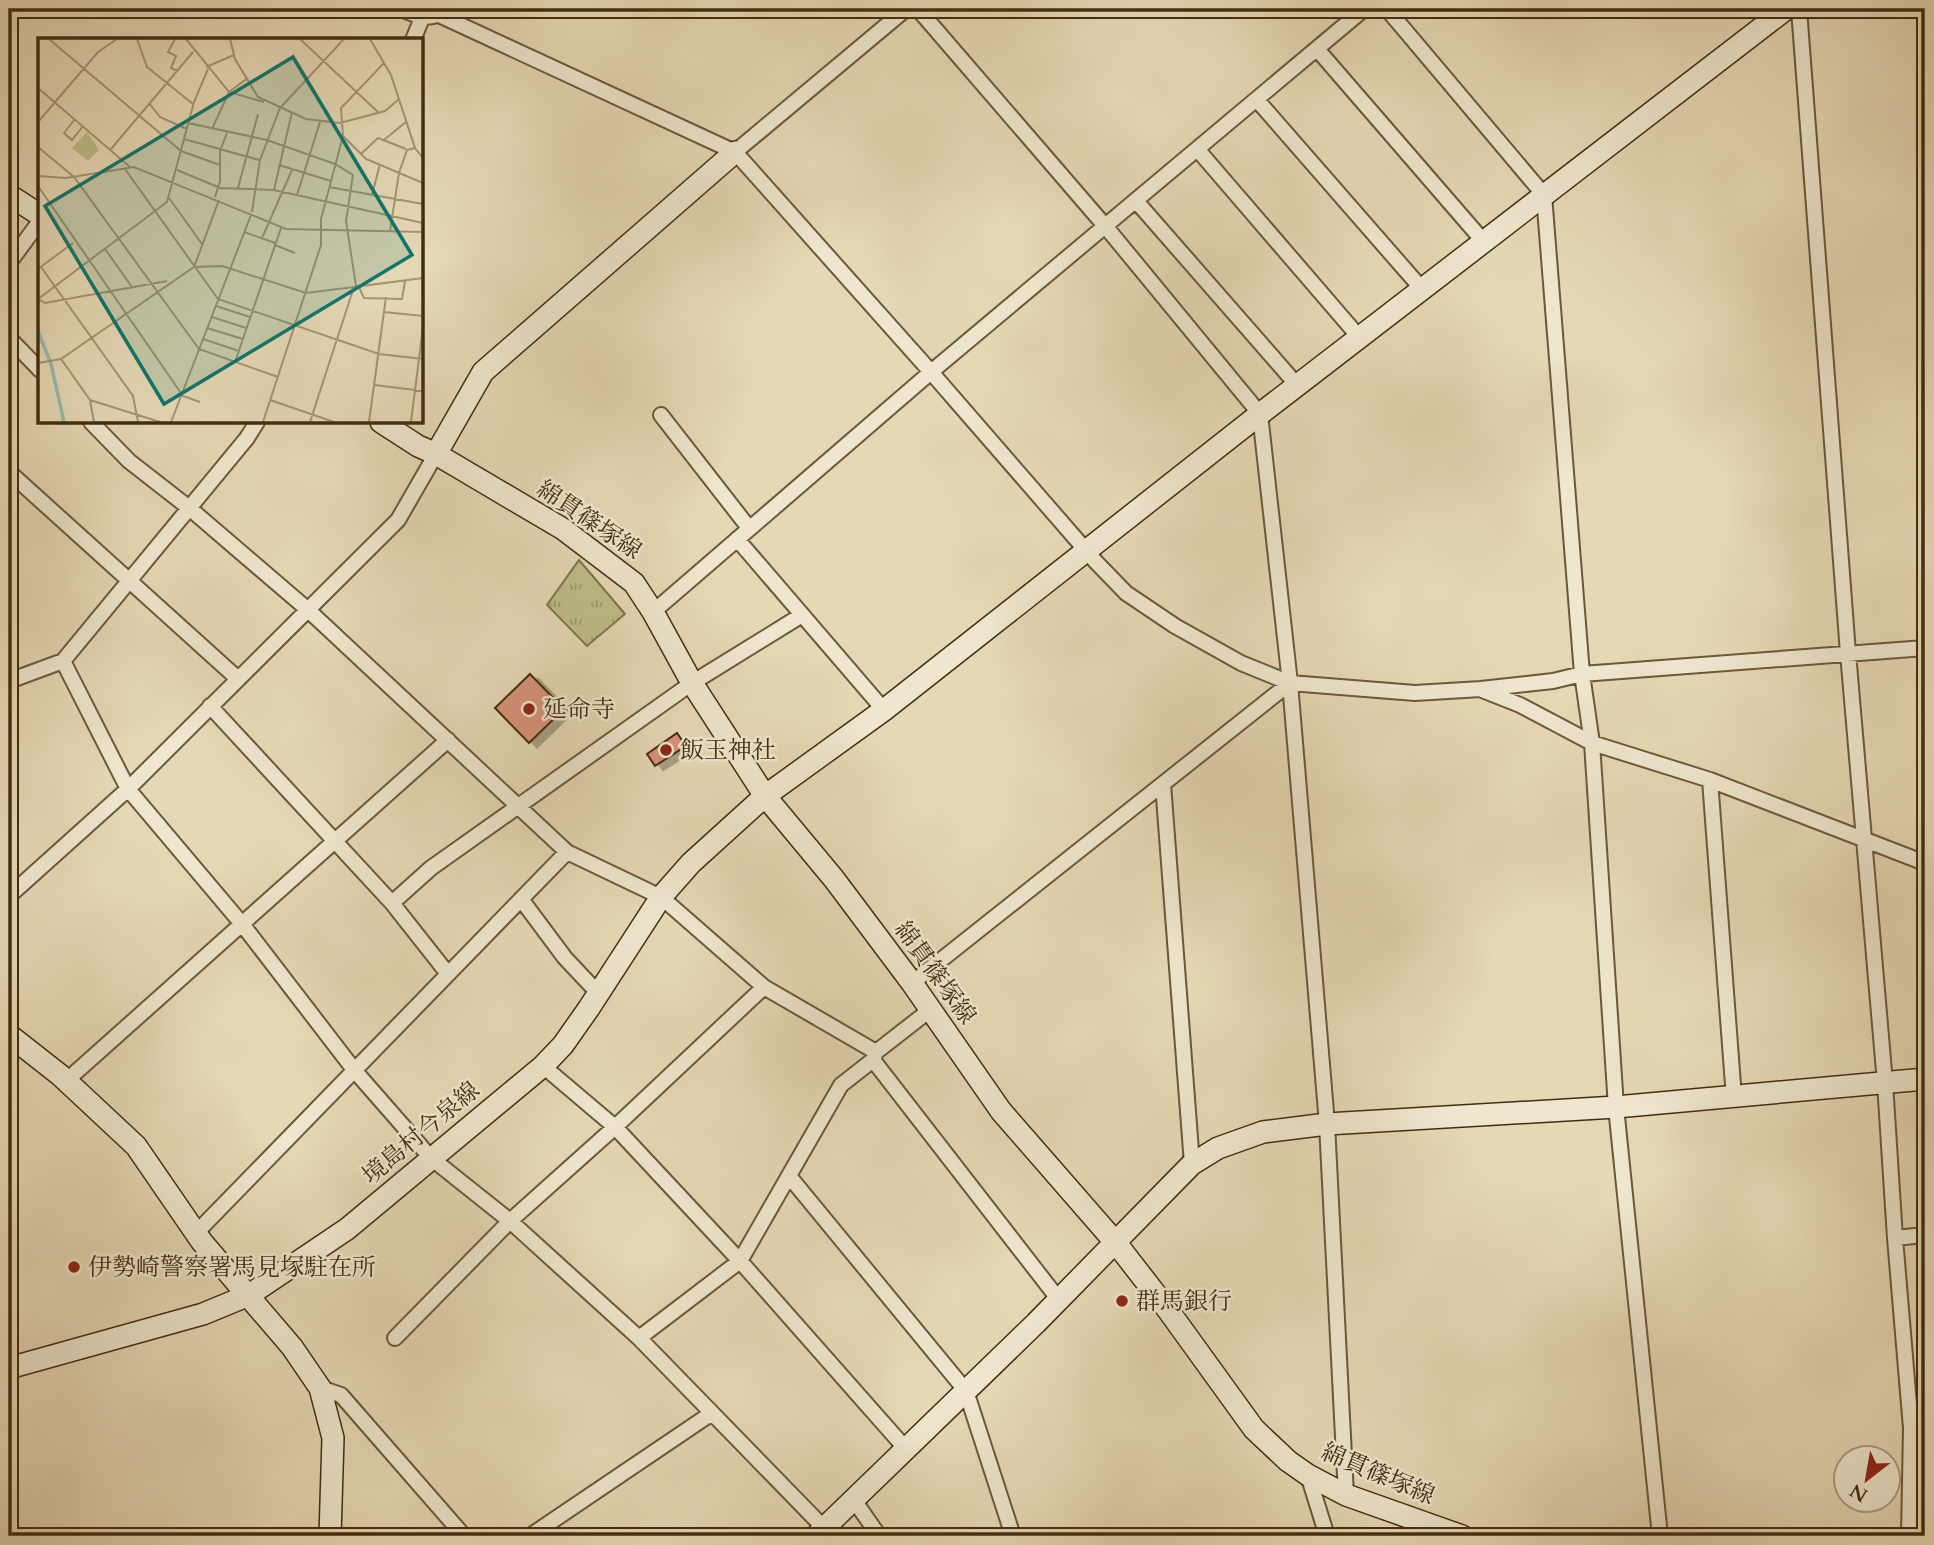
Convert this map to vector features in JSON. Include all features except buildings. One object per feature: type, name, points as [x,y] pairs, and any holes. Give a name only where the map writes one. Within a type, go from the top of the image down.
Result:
[{"type":"street","points":[[9,896],[128,789],[398,520],[483,372],[735,152],[906,9]]},
{"type":"street","points":[[918,9],[1106,228],[1260,414],[1290,683],[1327,1124],[1346,1495]]},
{"type":"street","points":[[653,612],[932,372],[1364,9]]},
{"type":"street","points":[[1387,9],[1544,195],[1582,674],[1592,743],[1616,1107],[1660,1536]]},
{"type":"street","name":"境島村今泉線","points":[[9,1368],[203,1314],[248,1295],[347,1229],[543,1066],[563,1045],[599,994],[661,897],[691,863],[765,796],[884,710],[1297,385],[1786,9]]},
{"type":"street","points":[[1799,9],[1911,1429],[1909,1536]]},
{"type":"street","points":[[412,38],[411,12],[443,12],[735,152],[1126,593],[1165,620],[1241,663],[1290,683],[1415,693],[1481,690],[1553,681],[1582,674],[1925,648]]},
{"type":"street","points":[[1317,49],[1484,242]]},
{"type":"street","points":[[1257,100],[1422,289]]},
{"type":"street","points":[[1198,150],[1359,337]]},
{"type":"street","points":[[9,195],[38,214]]},
{"type":"street","points":[[1137,202],[1297,385]]},
{"type":"street","points":[[9,263],[38,224]]},
{"type":"street","points":[[9,338],[38,368]]},
{"type":"street","points":[[661,415],[749,528]]},
{"type":"street","points":[[93,424],[129,461],[188,507],[307,609],[567,852],[661,897],[764,987],[875,1056],[1056,1296]]},
{"type":"street","points":[[9,681],[63,661],[256,424]]},
{"type":"street","name":"綿貫篠塚線","points":[[384,424],[563,529],[634,583],[692,683],[765,796],[834,879],[912,983],[1000,1111],[1116,1243],[1254,1429],[1288,1461],[1346,1495],[1462,1536]]},
{"type":"street","points":[[12,482],[237,678]]},
{"type":"street","points":[[737,539],[884,710]]},
{"type":"street","points":[[392,903],[431,868],[692,683],[803,615]]},
{"type":"street","points":[[63,661],[128,789],[243,924],[355,1071],[431,1158],[510,1220],[639,1338],[712,1413],[820,1532],[1116,1243],[1192,1164],[1218,1148],[1263,1132],[1327,1124],[1616,1107],[1925,1079]]},
{"type":"street","points":[[912,983],[1290,683]]},
{"type":"street","points":[[1481,690],[1520,705],[1592,743],[1710,780],[1925,863]]},
{"type":"street","points":[[210,706],[392,903],[448,974]]},
{"type":"street","points":[[66,1081],[447,740]]},
{"type":"street","points":[[1710,780],[1734,1098]]},
{"type":"street","points":[[1163,784],[1192,1164]]},
{"type":"street","points":[[196,1233],[567,852]]},
{"type":"street","points":[[521,898],[565,958],[599,994]]},
{"type":"street","points":[[395,1338],[510,1220],[615,1127],[764,987]]},
{"type":"street","points":[[639,1338],[740,1261],[841,1086],[930,1010]]},
{"type":"street","points":[[9,1035],[66,1081],[136,1146],[196,1233],[292,1347],[320,1388],[333,1438],[330,1536]]},
{"type":"street","points":[[543,1066],[615,1127],[740,1261],[906,1449]]},
{"type":"street","points":[[789,1176],[966,1391],[1013,1536]]},
{"type":"street","points":[[1895,1238],[1925,1235]]},
{"type":"street","points":[[320,1388],[341,1395],[464,1536]]},
{"type":"street","points":[[530,1536],[712,1413]]},
{"type":"street","points":[[1308,1475],[1327,1536]]},
{"type":"street","points":[[853,1500],[879,1536]]},
{"type":"green space","points":[[579,560],[625,614],[587,646],[547,605]]},
{"type":"place","name":"延命寺","points":[[529,709]]},
{"type":"place","name":"飯玉神社","points":[[666,750]]},
{"type":"place","name":"伊勢崎警察署馬見塚駐在所","points":[[74,1267]]},
{"type":"place","name":"群馬銀行","points":[[1122,1301]]}]
